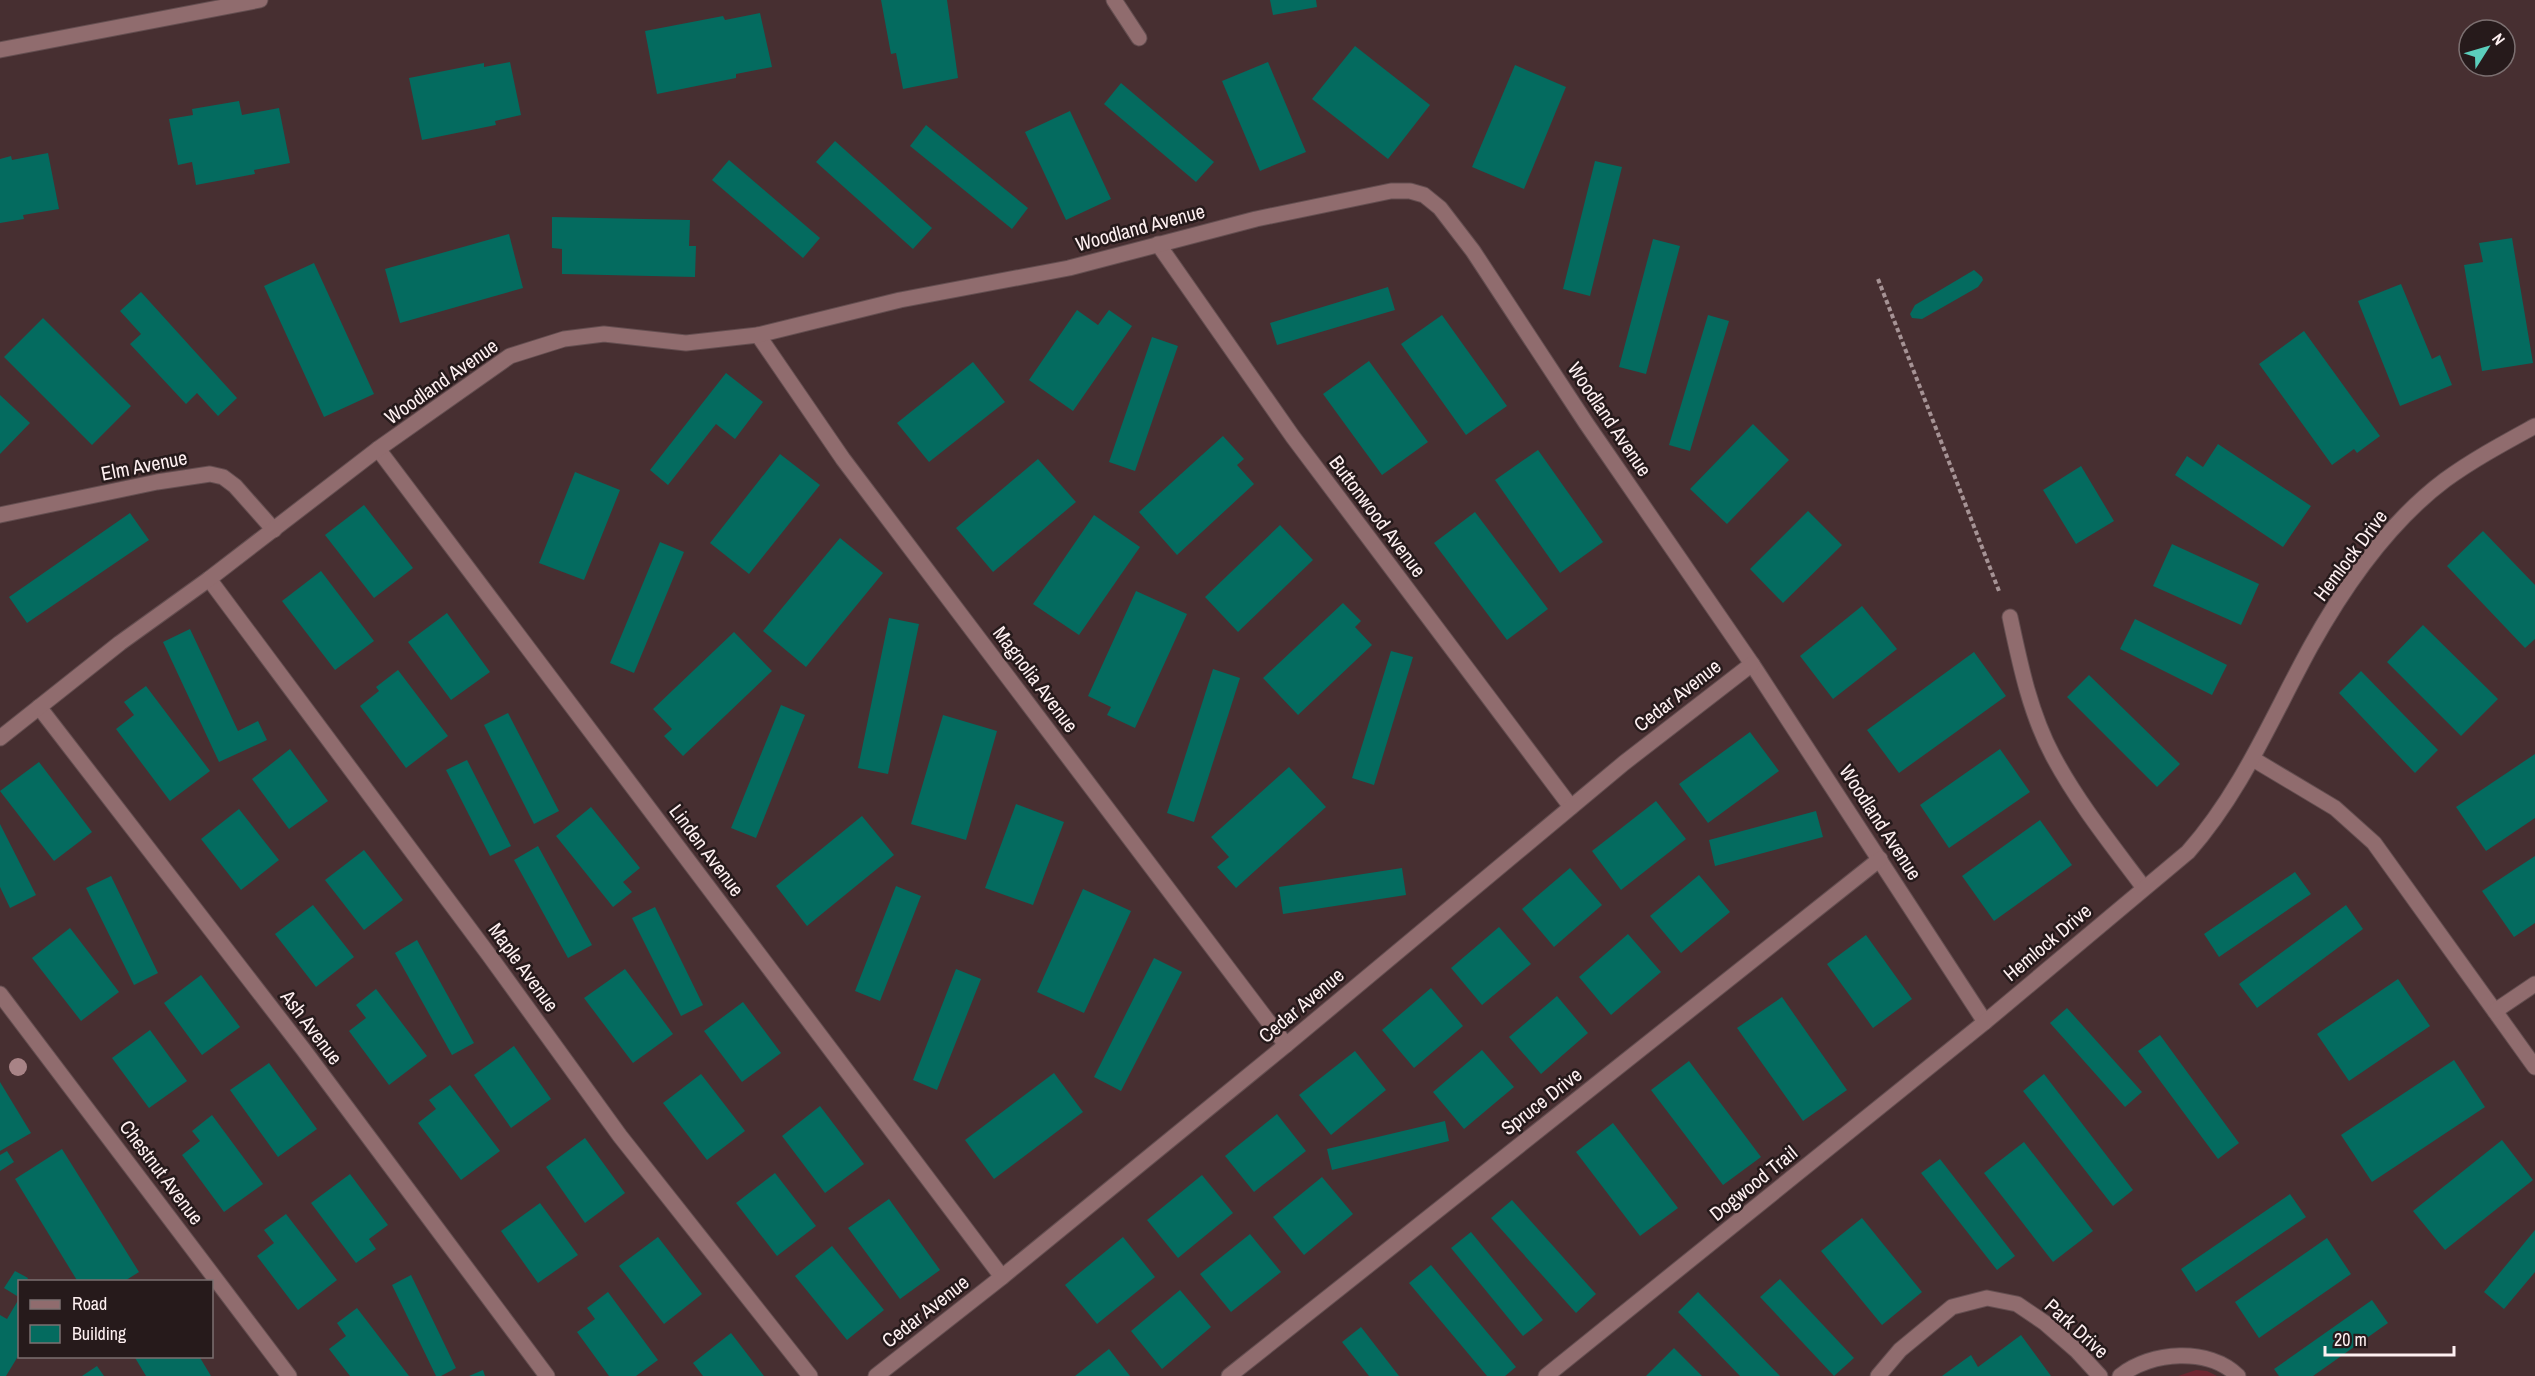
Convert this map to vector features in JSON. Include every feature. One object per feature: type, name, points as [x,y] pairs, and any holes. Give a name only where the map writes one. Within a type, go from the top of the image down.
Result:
[{"type":"street","points":[[0,50],[260,0]]},
{"type":"street","points":[[1114,0],[1139,38]]},
{"type":"street","name":"Woodland Avenue","points":[[0,738],[120,643],[209,579],[378,449],[510,356],[564,339],[604,334],[686,343],[758,334],[900,300],[1069,268],[1256,219],[1390,190],[1410,191],[1424,195],[1440,208],[1473,251],[1586,423],[1752,664],[1985,1022]]},
{"type":"street","name":"Buttonwood Avenue","points":[[1158,244],[1293,437],[1571,807]]},
{"type":"street","name":"Magnolia Avenue","points":[[758,334],[843,459],[1286,1045]]},
{"type":"street","name":"Hemlock Drive","points":[[1985,1022],[2188,852],[2212,824],[2253,759],[2312,644],[2360,570],[2397,524],[2444,481],[2480,456],[2535,426]]},
{"type":"street","name":"Linden Avenue","points":[[378,449],[1002,1277]]},
{"type":"street","name":"Elm Avenue","points":[[0,515],[157,482],[210,474],[223,477],[236,486],[274,530]]},
{"type":"street","name":"Maple Avenue","points":[[209,579],[482,945],[620,1136],[810,1376]]},
{"type":"street","points":[[2010,617],[2026,687],[2052,754],[2076,796],[2144,888]]},
{"type":"street","name":"Cedar Avenue","points":[[876,1376],[1002,1277],[1286,1045],[1666,729],[1752,664]]},
{"type":"street","name":"Ash Avenue","points":[[39,707],[303,1049],[548,1376]]},
{"type":"street","points":[[2253,759],[2335,808],[2374,843],[2535,1067]]},
{"type":"street","name":"Spruce Drive","points":[[1229,1376],[1880,859]]},
{"type":"street","points":[[2495,1011],[2535,984]]},
{"type":"street","name":"Chestnut Avenue","points":[[0,994],[290,1376]]},
{"type":"street","name":"Dogwood Trail","points":[[1546,1376],[1985,1022]]},
{"type":"street","name":"Park Drive","points":[[1878,1376],[1900,1350],[1952,1307],[1987,1298],[2017,1304],[2045,1323],[2076,1350],[2100,1376]]},
{"type":"street","points":[[2120,1376],[2143,1363],[2166,1357],[2188,1355],[2214,1360],[2238,1376]]},
{"type":"path","points":[[1878,279],[2010,617]]},
{"type":"shaded area","points":[[2196,1370],[2207,1371],[2217,1376],[2178,1376]]},
{"type":"building","points":[[881,0],[947,0],[958,78],[903,89],[896,53],[891,54]]},
{"type":"building","points":[[1270,0],[1316,0],[1317,7],[1273,15]]},
{"type":"building","points":[[760,13],[772,67],[736,74],[736,78],[657,94],[645,31],[723,16],[725,20]]},
{"type":"building","points":[[1355,46],[1430,105],[1388,159],[1312,99]]},
{"type":"building","points":[[510,62],[521,115],[495,121],[496,125],[422,140],[409,78],[484,63],[484,67]]},
{"type":"building","points":[[1268,62],[1306,152],[1260,171],[1222,81]]},
{"type":"building","points":[[1515,65],[1566,87],[1524,189],[1472,167]]},
{"type":"building","points":[[1121,83],[1214,162],[1196,182],[1104,104]]},
{"type":"building","points":[[239,101],[242,115],[279,108],[290,163],[254,170],[255,174],[196,185],[192,162],[178,165],[169,119],[193,115],[192,109]]},
{"type":"building","points":[[1070,111],[1111,199],[1066,220],[1025,132]]},
{"type":"building","points":[[926,125],[1028,208],[1012,229],[910,146]]},
{"type":"building","points":[[835,141],[932,228],[913,249],[816,162]]},
{"type":"building","points":[[48,153],[59,209],[23,215],[24,219],[0,223],[0,159],[11,156],[12,160]]},
{"type":"building","points":[[729,160],[820,238],[803,258],[712,180]]},
{"type":"building","points":[[1595,161],[1622,167],[1590,296],[1563,289]]},
{"type":"building","points":[[552,217],[690,220],[689,246],[696,246],[695,277],[562,274],[562,249],[552,248]]},
{"type":"building","points":[[509,234],[523,288],[400,323],[385,269]]},
{"type":"building","points":[[2512,238],[2533,363],[2482,371],[2464,265],[2483,262],[2479,243]]},
{"type":"building","points":[[1653,239],[1680,246],[1646,374],[1619,367]]},
{"type":"building","points":[[314,263],[374,394],[324,417],[264,286]]},
{"type":"building","points":[[1974,270],[1983,280],[1978,287],[1922,319],[1912,318],[1910,314],[1915,305]]},
{"type":"building","points":[[2401,284],[2432,359],[2440,355],[2452,385],[2400,406],[2358,301]]},
{"type":"building","points":[[1388,287],[1395,310],[1277,345],[1270,323]]},
{"type":"building","points":[[141,292],[237,398],[218,416],[197,393],[186,404],[130,344],[141,334],[120,311]]},
{"type":"building","points":[[1077,310],[1098,325],[1109,310],[1132,326],[1073,411],[1029,380]]},
{"type":"building","points":[[1442,315],[1507,406],[1466,435],[1401,344]]},
{"type":"building","points":[[1708,315],[1729,321],[1690,451],[1669,445]]},
{"type":"building","points":[[43,318],[131,406],[92,445],[4,357]]},
{"type":"building","points":[[2304,331],[2380,436],[2357,453],[2354,449],[2332,465],[2259,364]]},
{"type":"building","points":[[1152,337],[1178,346],[1135,471],[1109,462]]},
{"type":"building","points":[[1369,361],[1428,442],[1382,475],[1323,394]]},
{"type":"building","points":[[973,362],[1005,402],[929,462],[897,423]]},
{"type":"building","points":[[726,373],[763,402],[735,439],[716,424],[668,485],[650,470]]},
{"type":"building","points":[[0,395],[30,423],[0,454]]},
{"type":"building","points":[[1753,424],[1789,460],[1727,524],[1690,489]]},
{"type":"building","points":[[1223,436],[1244,459],[1237,465],[1254,484],[1177,555],[1139,512]]},
{"type":"building","points":[[2218,444],[2311,506],[2283,547],[2175,475],[2187,456],[2203,467]]},
{"type":"building","points":[[1538,450],[1603,542],[1560,573],[1495,480]]},
{"type":"building","points":[[780,454],[820,485],[749,574],[710,543]]},
{"type":"building","points":[[1038,459],[1076,502],[993,572],[956,528]]},
{"type":"building","points":[[2081,466],[2114,521],[2076,544],[2043,490]]},
{"type":"building","points":[[575,472],[620,490],[584,580],[539,563]]},
{"type":"building","points":[[364,505],[413,568],[374,598],[325,535]]},
{"type":"building","points":[[1808,511],[1842,545],[1783,603],[1750,569]]},
{"type":"building","points":[[1475,512],[1548,609],[1507,640],[1434,543]]},
{"type":"building","points":[[130,513],[149,540],[27,623],[9,597]]},
{"type":"building","points":[[1094,515],[1140,547],[1079,635],[1033,604]]},
{"type":"building","points":[[1280,525],[1313,560],[1238,632],[1205,597]]},
{"type":"building","points":[[2483,531],[2535,585],[2535,639],[2525,648],[2447,566]]},
{"type":"building","points":[[840,538],[883,573],[806,667],[763,631]]},
{"type":"building","points":[[660,542],[684,552],[634,673],[610,663]]},
{"type":"building","points":[[2172,544],[2259,584],[2241,625],[2153,586]]},
{"type":"building","points":[[321,571],[374,641],[335,670],[282,601]]},
{"type":"building","points":[[1136,591],[1187,614],[1135,728],[1107,715],[1111,707],[1088,696]]},
{"type":"building","points":[[1343,603],[1361,621],[1355,627],[1372,645],[1298,715],[1263,678]]},
{"type":"building","points":[[1862,606],[1897,649],[1833,699],[1800,656]]},
{"type":"building","points":[[447,613],[490,672],[451,700],[408,642]]},
{"type":"building","points":[[889,618],[919,624],[888,774],[858,768]]},
{"type":"building","points":[[2135,619],[2227,665],[2212,695],[2120,649]]},
{"type":"building","points":[[2423,625],[2498,699],[2461,736],[2387,662]]},
{"type":"building","points":[[190,629],[238,731],[258,721],[267,740],[219,762],[163,642]]},
{"type":"building","points":[[734,632],[772,671],[683,756],[664,736],[672,729],[653,709]]},
{"type":"building","points":[[1391,651],[1413,657],[1374,785],[1352,778]]},
{"type":"building","points":[[1974,652],[2006,696],[1899,773],[1867,730]]},
{"type":"building","points":[[1213,669],[1240,678],[1194,822],[1167,813]]},
{"type":"building","points":[[398,670],[448,736],[406,768],[360,706],[379,691],[376,687]]},
{"type":"building","points":[[2361,671],[2438,750],[2415,773],[2339,693]]},
{"type":"building","points":[[2089,675],[2180,764],[2157,787],[2067,697]]},
{"type":"building","points":[[146,686],[210,771],[170,801],[116,729],[134,715],[124,702]]},
{"type":"building","points":[[781,705],[805,715],[756,838],[731,828]]},
{"type":"building","points":[[508,713],[559,811],[534,824],[484,725]]},
{"type":"building","points":[[943,715],[997,731],[966,840],[911,824]]},
{"type":"building","points":[[1750,732],[1779,771],[1708,823],[1679,784]]},
{"type":"building","points":[[290,749],[328,801],[289,829],[252,779]]},
{"type":"building","points":[[2000,749],[2030,792],[1949,848],[1920,805]]},
{"type":"building","points":[[2535,754],[2535,818],[2486,851],[2456,807]]},
{"type":"building","points":[[467,760],[511,846],[490,856],[446,770]]},
{"type":"building","points":[[39,762],[92,832],[54,861],[0,791]]},
{"type":"building","points":[[1289,767],[1326,807],[1236,888],[1217,867],[1229,857],[1211,837]]},
{"type":"building","points":[[1656,801],[1686,839],[1621,890],[1592,851]]},
{"type":"building","points":[[1016,804],[1064,822],[1033,905],[985,888]]},
{"type":"building","points":[[591,807],[640,868],[623,882],[632,892],[613,907],[556,836]]},
{"type":"building","points":[[239,809],[279,860],[241,890],[201,839]]},
{"type":"building","points":[[1816,811],[1823,837],[1715,866],[1709,840]]},
{"type":"building","points":[[862,816],[894,855],[807,926],[776,886]]},
{"type":"building","points":[[2040,820],[2072,865],[1994,921],[1962,876]]},
{"type":"building","points":[[0,824],[36,895],[10,908],[0,887]]},
{"type":"building","points":[[538,846],[592,945],[568,958],[514,860]]},
{"type":"building","points":[[364,850],[403,900],[364,930],[325,880]]},
{"type":"building","points":[[2535,856],[2535,923],[2514,937],[2482,891]]},
{"type":"building","points":[[1402,868],[1406,895],[1283,914],[1279,887]]},
{"type":"building","points":[[1570,868],[1602,905],[1554,947],[1522,909]]},
{"type":"building","points":[[2295,872],[2311,894],[2219,957],[2204,934]]},
{"type":"building","points":[[1699,875],[1730,912],[1681,953],[1650,916]]},
{"type":"building","points":[[111,876],[158,973],[134,985],[86,888]]},
{"type":"building","points":[[896,886],[921,896],[880,1001],[855,991]]},
{"type":"building","points":[[1083,889],[1131,911],[1084,1013],[1037,992]]},
{"type":"building","points":[[313,905],[354,957],[316,987],[275,934]]},
{"type":"building","points":[[2346,905],[2363,929],[2257,1008],[2239,984]]},
{"type":"building","points":[[655,907],[703,1005],[681,1016],[632,918]]},
{"type":"building","points":[[1499,927],[1531,964],[1482,1005],[1451,968]]},
{"type":"building","points":[[70,928],[119,992],[81,1021],[32,958]]},
{"type":"building","points":[[1628,934],[1661,972],[1611,1015],[1579,977]]},
{"type":"building","points":[[1866,935],[1912,999],[1873,1028],[1827,964]]},
{"type":"building","points":[[417,940],[474,1043],[452,1055],[395,953]]},
{"type":"building","points":[[1154,958],[1182,972],[1121,1091],[1094,1077]]},
{"type":"building","points":[[625,969],[673,1034],[633,1063],[584,998]]},
{"type":"building","points":[[956,969],[981,979],[937,1090],[913,1080]]},
{"type":"building","points":[[201,975],[240,1027],[202,1055],[164,1003]]},
{"type":"building","points":[[2398,979],[2430,1026],[2349,1081],[2317,1034]]},
{"type":"building","points":[[1431,988],[1463,1026],[1414,1068],[1382,1030]]},
{"type":"building","points":[[376,989],[427,1056],[389,1085],[349,1031],[366,1018],[356,1005]]},
{"type":"building","points":[[1557,996],[1588,1033],[1541,1074],[1509,1037]]},
{"type":"building","points":[[1782,997],[1847,1090],[1803,1121],[1737,1028]]},
{"type":"building","points":[[743,1002],[781,1053],[742,1082],[704,1031]]},
{"type":"building","points":[[2067,1008],[2142,1092],[2125,1107],[2050,1023]]},
{"type":"building","points":[[150,1030],[187,1081],[149,1108],[112,1058]]},
{"type":"building","points":[[2160,1035],[2239,1143],[2218,1159],[2138,1051]]},
{"type":"building","points":[[514,1046],[551,1099],[511,1128],[474,1075]]},
{"type":"building","points":[[1482,1050],[1514,1087],[1464,1129],[1433,1092]]},
{"type":"building","points":[[1355,1051],[1386,1090],[1331,1135],[1299,1095]]},
{"type":"building","points":[[2454,1060],[2485,1107],[2372,1182],[2341,1135]]},
{"type":"building","points":[[1689,1061],[1761,1157],[1723,1185],[1651,1090]]},
{"type":"building","points":[[269,1063],[317,1129],[278,1157],[230,1090]]},
{"type":"building","points":[[1054,1073],[1083,1112],[994,1179],[965,1140]]},
{"type":"building","points":[[701,1074],[745,1131],[707,1160],[663,1103]]},
{"type":"building","points":[[2044,1074],[2133,1190],[2113,1206],[2023,1091]]},
{"type":"building","points":[[0,1082],[31,1133],[0,1151]]},
{"type":"building","points":[[450,1085],[500,1151],[461,1180],[418,1123],[436,1109],[429,1100]]},
{"type":"building","points":[[820,1106],[864,1164],[825,1193],[782,1136]]},
{"type":"building","points":[[1277,1114],[1306,1151],[1254,1192],[1225,1156]]},
{"type":"building","points":[[212,1115],[263,1184],[224,1212],[182,1155],[200,1141],[192,1131]]},
{"type":"building","points":[[1445,1121],[1449,1141],[1332,1170],[1327,1149]]},
{"type":"building","points":[[1613,1123],[1678,1208],[1640,1236],[1576,1152]]},
{"type":"building","points":[[585,1138],[625,1193],[585,1223],[546,1167]]},
{"type":"building","points":[[2502,1140],[2533,1180],[2445,1250],[2413,1211]]},
{"type":"building","points":[[2024,1142],[2093,1231],[2053,1262],[1984,1173]]},
{"type":"building","points":[[62,1149],[139,1272],[126,1280],[77,1280],[15,1179]]},
{"type":"building","points":[[7,1151],[14,1162],[0,1171],[0,1155]]},
{"type":"building","points":[[1940,1159],[2015,1256],[1997,1270],[1921,1173]]},
{"type":"building","points":[[775,1173],[816,1226],[777,1256],[736,1203]]},
{"type":"building","points":[[350,1174],[388,1225],[369,1239],[376,1249],[356,1263],[311,1203]]},
{"type":"building","points":[[1202,1175],[1233,1213],[1178,1258],[1147,1220]]},
{"type":"building","points":[[1322,1177],[1353,1214],[1304,1255],[1273,1217]]},
{"type":"building","points":[[2290,1194],[2306,1217],[2196,1292],[2181,1269]]},
{"type":"building","points":[[889,1199],[940,1270],[900,1299],[848,1228]]},
{"type":"building","points":[[1512,1200],[1596,1294],[1576,1313],[1491,1218]]},
{"type":"building","points":[[540,1203],[578,1255],[538,1283],[501,1231]]},
{"type":"building","points":[[286,1214],[337,1280],[298,1310],[257,1256],[274,1243],[264,1230]]},
{"type":"building","points":[[1862,1218],[1922,1292],[1882,1325],[1821,1251]]},
{"type":"building","points":[[2535,1230],[2535,1272],[2504,1309],[2484,1292]]},
{"type":"building","points":[[1471,1232],[1543,1320],[1523,1336],[1451,1248]]},
{"type":"building","points":[[1250,1234],[1281,1272],[1231,1312],[1200,1274]]},
{"type":"building","points":[[658,1237],[702,1294],[664,1324],[619,1266]]},
{"type":"building","points":[[1123,1237],[1155,1277],[1097,1324],[1065,1285]]},
{"type":"building","points":[[2327,1238],[2351,1274],[2259,1338],[2235,1302]]},
{"type":"building","points":[[832,1246],[884,1310],[847,1340],[795,1276]]},
{"type":"building","points":[[1431,1265],[1516,1367],[1505,1376],[1487,1376],[1409,1283]]},
{"type":"building","points":[[15,1271],[28,1278],[18,1280],[17,1296],[4,1288]]},
{"type":"building","points":[[411,1275],[456,1368],[441,1376],[436,1376],[392,1285]]},
{"type":"building","points":[[1780,1279],[1854,1358],[1834,1376],[1760,1297]]},
{"type":"building","points":[[1180,1290],[1211,1327],[1162,1369],[1131,1331]]},
{"type":"building","points":[[608,1292],[658,1360],[636,1376],[609,1376],[577,1332],[595,1319],[587,1308]]},
{"type":"building","points":[[1698,1292],[1780,1376],[1740,1376],[1678,1312]]},
{"type":"building","points":[[18,1300],[18,1356],[6,1376],[0,1376],[0,1315],[7,1319]]},
{"type":"building","points":[[2372,1300],[2388,1323],[2313,1376],[2279,1376],[2274,1369]]},
{"type":"building","points":[[357,1308],[409,1376],[350,1376],[329,1349],[346,1336],[337,1323]]},
{"type":"building","points":[[1361,1327],[1399,1376],[1369,1376],[1342,1342]]},
{"type":"building","points":[[731,1333],[764,1376],[703,1376],[693,1363]]},
{"type":"building","points":[[2021,1335],[2051,1376],[1942,1376],[1971,1355],[1978,1367]]},
{"type":"building","points":[[1674,1348],[1702,1376],[1646,1376]]},
{"type":"building","points":[[1109,1349],[1130,1376],[1075,1376]]},
{"type":"building","points":[[135,1358],[200,1358],[211,1376],[146,1376]]},
{"type":"building","points":[[97,1366],[104,1376],[82,1376]]},
{"type":"building","points":[[483,1370],[485,1376],[469,1376]]}]
